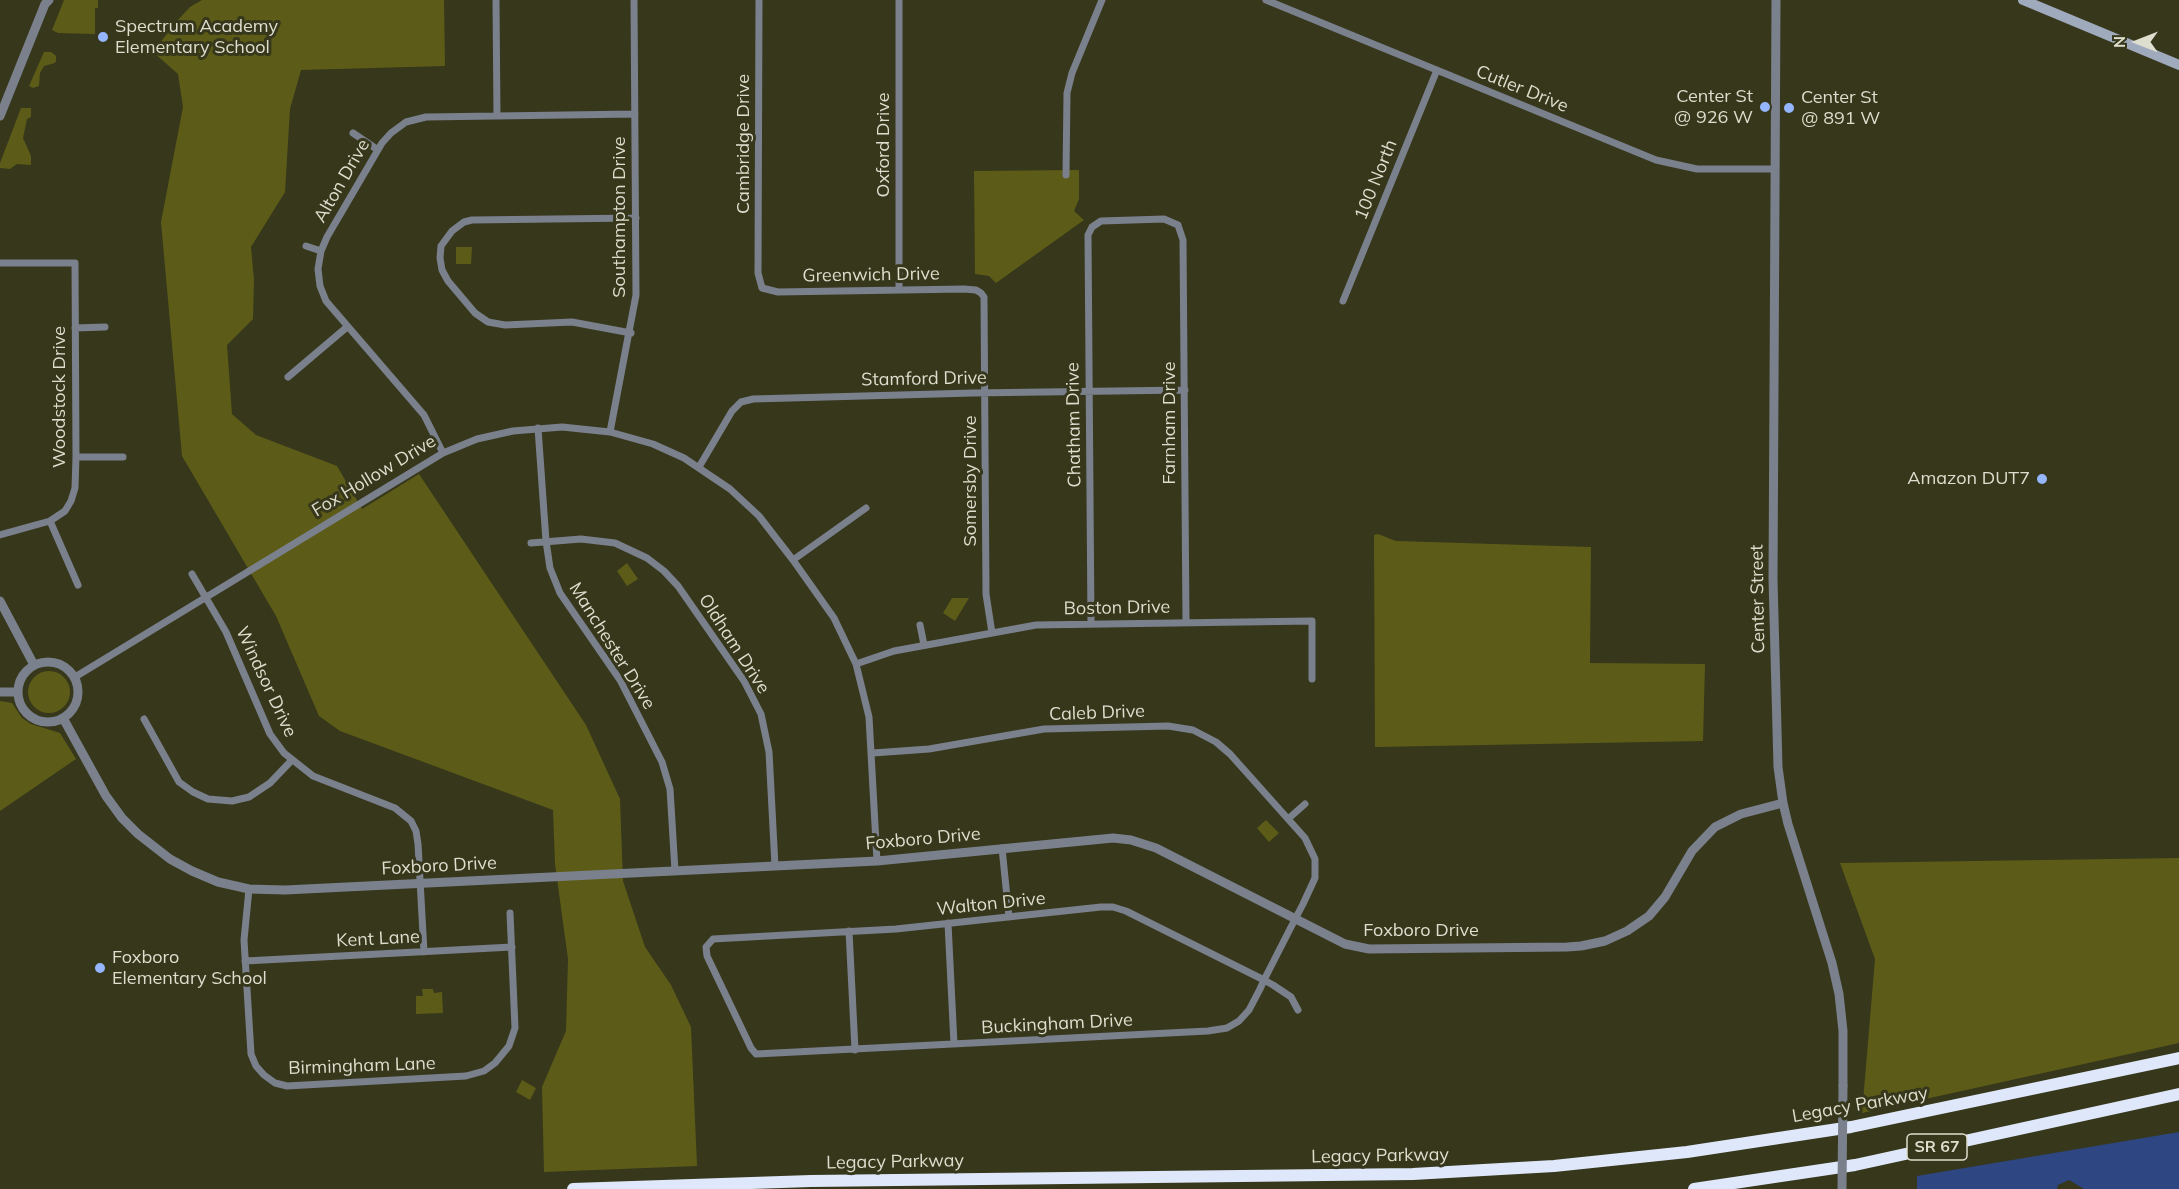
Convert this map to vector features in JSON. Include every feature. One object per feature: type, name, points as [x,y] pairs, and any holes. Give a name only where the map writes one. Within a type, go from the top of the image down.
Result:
[{"type":"highway","name":"Legacy Parkway","points":[[573,1189],[811,1181],[1413,1174],[1554,1166],[1687,1152],[1851,1127],[2179,1058]]},
{"type":"highway","name":"SR 67","points":[[1694,1189],[1855,1165],[2179,1094]]},
{"type":"main road","points":[[2023,0],[2179,65]]},
{"type":"street","points":[[496,0],[497,116]]},
{"type":"street","name":"Southampton Drive","points":[[610,432],[631,333],[636,295],[634,0]]},
{"type":"street","name":"Cambridge Drive","points":[[759,0],[758,273],[762,288]]},
{"type":"street","name":"Oxford Drive","points":[[898,0],[898,290]]},
{"type":"street","points":[[1066,175],[1067,93],[1072,73],[1102,0]]},
{"type":"street","name":"Cutler Drive","points":[[1266,0],[1656,160],[1697,169],[1775,170]]},
{"type":"street","name":"Center Street","points":[[1776,0],[1773,588],[1777,750],[1783,803],[1832,963],[1839,994],[1843,1031],[1842,1189]]},
{"type":"street","points":[[0,116],[46,1]]},
{"type":"street","name":"100 North","points":[[1343,301],[1437,70]]},
{"type":"street","name":"Alton Drive","points":[[443,453],[424,416],[326,302],[323,294],[318,269],[321,251],[378,150],[391,133],[406,122],[420,118],[635,114]]},
{"type":"street","points":[[353,133],[378,150]]},
{"type":"street","points":[[631,333],[572,322],[505,325],[488,322],[475,313],[448,281],[442,270],[440,258],[441,246],[452,231],[464,222],[472,220],[636,218]]},
{"type":"street","name":"Chatham Drive","points":[[1091,624],[1087,240],[1092,227],[1101,221],[1164,219],[1178,225]]},
{"type":"street","name":"Farnham Drive","points":[[1178,225],[1184,240],[1186,622]]},
{"type":"street","points":[[306,246],[321,251]]},
{"type":"street","name":"Woodstock Drive","points":[[0,263],[75,263],[75,488],[65,511],[50,521]]},
{"type":"street","name":"Greenwich Drive","points":[[762,288],[778,292],[964,289],[981,293]]},
{"type":"street","name":"Somersby Drive","points":[[981,293],[985,308],[986,594],[992,633]]},
{"type":"street","points":[[75,328],[105,327]]},
{"type":"street","points":[[288,377],[347,327]]},
{"type":"street","name":"Stamford Drive","points":[[699,467],[732,411],[741,402],[747,400],[1185,390]]},
{"type":"street","name":"Fox Hollow Drive","points":[[75,677],[443,453],[489,436],[538,428],[575,428],[610,432],[653,444],[699,467],[746,502],[793,560],[834,618],[856,664],[868,708],[873,753],[878,861]]},
{"type":"street","name":"Manchester Drive","points":[[538,428],[550,568],[556,586],[620,680],[666,771],[671,798],[675,871]]},
{"type":"street","points":[[75,457],[123,457]]},
{"type":"street","points":[[793,560],[866,508]]},
{"type":"street","points":[[0,535],[50,521],[78,585]]},
{"type":"street","name":"Oldham Drive","points":[[546,541],[591,539],[626,547],[647,558],[664,571],[685,596],[744,681],[761,714],[769,752],[775,866]]},
{"type":"street","points":[[531,543],[546,541]]},
{"type":"street","name":"Windsor Drive","points":[[192,574],[230,640],[270,734],[291,760],[313,776],[391,806],[411,821],[418,837],[424,952]]},
{"type":"street","points":[[0,601],[34,665]]},
{"type":"street","name":"Boston Drive","points":[[856,664],[888,652],[1036,625],[1312,621],[1312,679]]},
{"type":"street","points":[[920,625],[924,645]]},
{"type":"street","points":[[57,663],[75,677],[79,690],[76,704],[69,715],[47,722],[36,719],[23,708],[18,692],[21,680],[34,665],[57,663]]},
{"type":"street","points":[[0,692],[18,692]]},
{"type":"street","name":"Foxboro Drive","points":[[63,718],[106,796],[122,818],[138,834],[170,859],[192,871],[218,882],[249,889],[285,890],[420,884],[878,861],[1103,838],[1131,840],[1164,852],[1345,944],[1363,949],[1567,947],[1594,944],[1627,932],[1649,916],[1665,897],[1692,851],[1715,827],[1741,814],[1783,803]]},
{"type":"street","points":[[144,719],[179,782],[208,799],[232,801],[249,797],[270,783],[291,760]]},
{"type":"street","name":"Caleb Drive","points":[[873,753],[929,749],[1044,729],[1168,726],[1184,728],[1208,737],[1223,747],[1310,846],[1316,866],[1312,884],[1296,918]]},
{"type":"street","points":[[1288,819],[1305,804]]},
{"type":"street","points":[[1002,848],[1009,917]]},
{"type":"street","name":"Birmingham Lane","points":[[249,889],[244,931],[250,1047],[259,1071],[269,1080],[281,1085],[460,1077],[478,1073],[490,1067],[505,1053],[515,1028],[510,913]]},
{"type":"street","name":"Walton Drive","points":[[756,1054],[707,956],[707,944],[716,938],[896,929],[1101,907],[1120,909],[1286,992],[1298,1010]]},
{"type":"street","name":"Buckingham Drive","points":[[756,1054],[1221,1029],[1233,1025],[1244,1016],[1296,918]]},
{"type":"street","points":[[948,924],[954,1044]]},
{"type":"street","points":[[849,931],[855,1050]]},
{"type":"street","name":"Kent Lane","points":[[245,961],[512,948]]},
{"type":"shaded area","points":[[64,0],[98,0],[98,8],[95,8],[95,34],[58,33],[52,30]]},
{"type":"shaded area","points":[[202,0],[444,0],[445,66],[301,70],[290,109],[285,192],[251,247],[254,280],[253,319],[227,345],[232,414],[256,435],[337,466],[362,509],[419,474],[586,725],[620,799],[623,881],[645,947],[671,985],[691,1027],[697,1166],[544,1172],[542,1087],[566,1031],[568,959],[555,864],[553,810],[340,731],[319,716],[276,616],[182,456],[161,222],[183,107],[178,74],[153,52],[190,7]]},
{"type":"shaded area","points":[[44,52],[51,52],[56,56],[56,61],[44,66],[40,73],[39,86],[33,88],[29,86]]},
{"type":"shaded area","points":[[21,108],[31,108],[31,117],[27,119],[23,138],[31,156],[31,165],[17,164],[10,169],[0,168],[0,163]]},
{"type":"shaded area","points":[[1079,170],[1079,199],[1074,211],[1084,220],[996,283],[989,276],[975,274],[974,171]]},
{"type":"shaded area","points":[[456,247],[472,247],[471,264],[456,264]]},
{"type":"shaded area","points":[[1378,534],[1396,541],[1591,547],[1590,663],[1705,664],[1703,741],[1375,747],[1374,535]]},
{"type":"shaded area","points":[[627,563],[638,579],[627,586],[617,571]]},
{"type":"shaded area","points":[[952,598],[969,598],[955,621],[943,613]]},
{"type":"shaded area","points":[[49,671],[64,677],[70,692],[64,707],[49,713],[34,707],[28,692],[34,677]]},
{"type":"shaded area","points":[[0,701],[12,703],[22,718],[31,724],[60,733],[76,759],[0,811]]},
{"type":"shaded area","points":[[1266,820],[1279,833],[1269,842],[1257,828]]},
{"type":"shaded area","points":[[2179,858],[2179,1043],[1862,1113],[1875,959],[1840,863]]},
{"type":"shaded area","points":[[422,989],[433,989],[434,993],[442,992],[443,1013],[416,1014],[416,996],[423,996]]},
{"type":"shaded area","points":[[522,1080],[536,1088],[530,1100],[516,1092]]},
{"type":"water","points":[[2179,1132],[2179,1189],[2084,1189],[2069,1180],[2058,1185],[2057,1189],[1917,1189],[1917,1176]]},
{"type":"place","name":"Spectrum Academy Elementary School","points":[[103,37]]},
{"type":"place","name":"Center St @ 926 W","points":[[1765,107]]},
{"type":"place","name":"Center St @ 891 W","points":[[1789,108]]},
{"type":"place","name":"Amazon DUT7","points":[[2042,479]]},
{"type":"place","name":"Foxboro Elementary School","points":[[100,968]]}]
